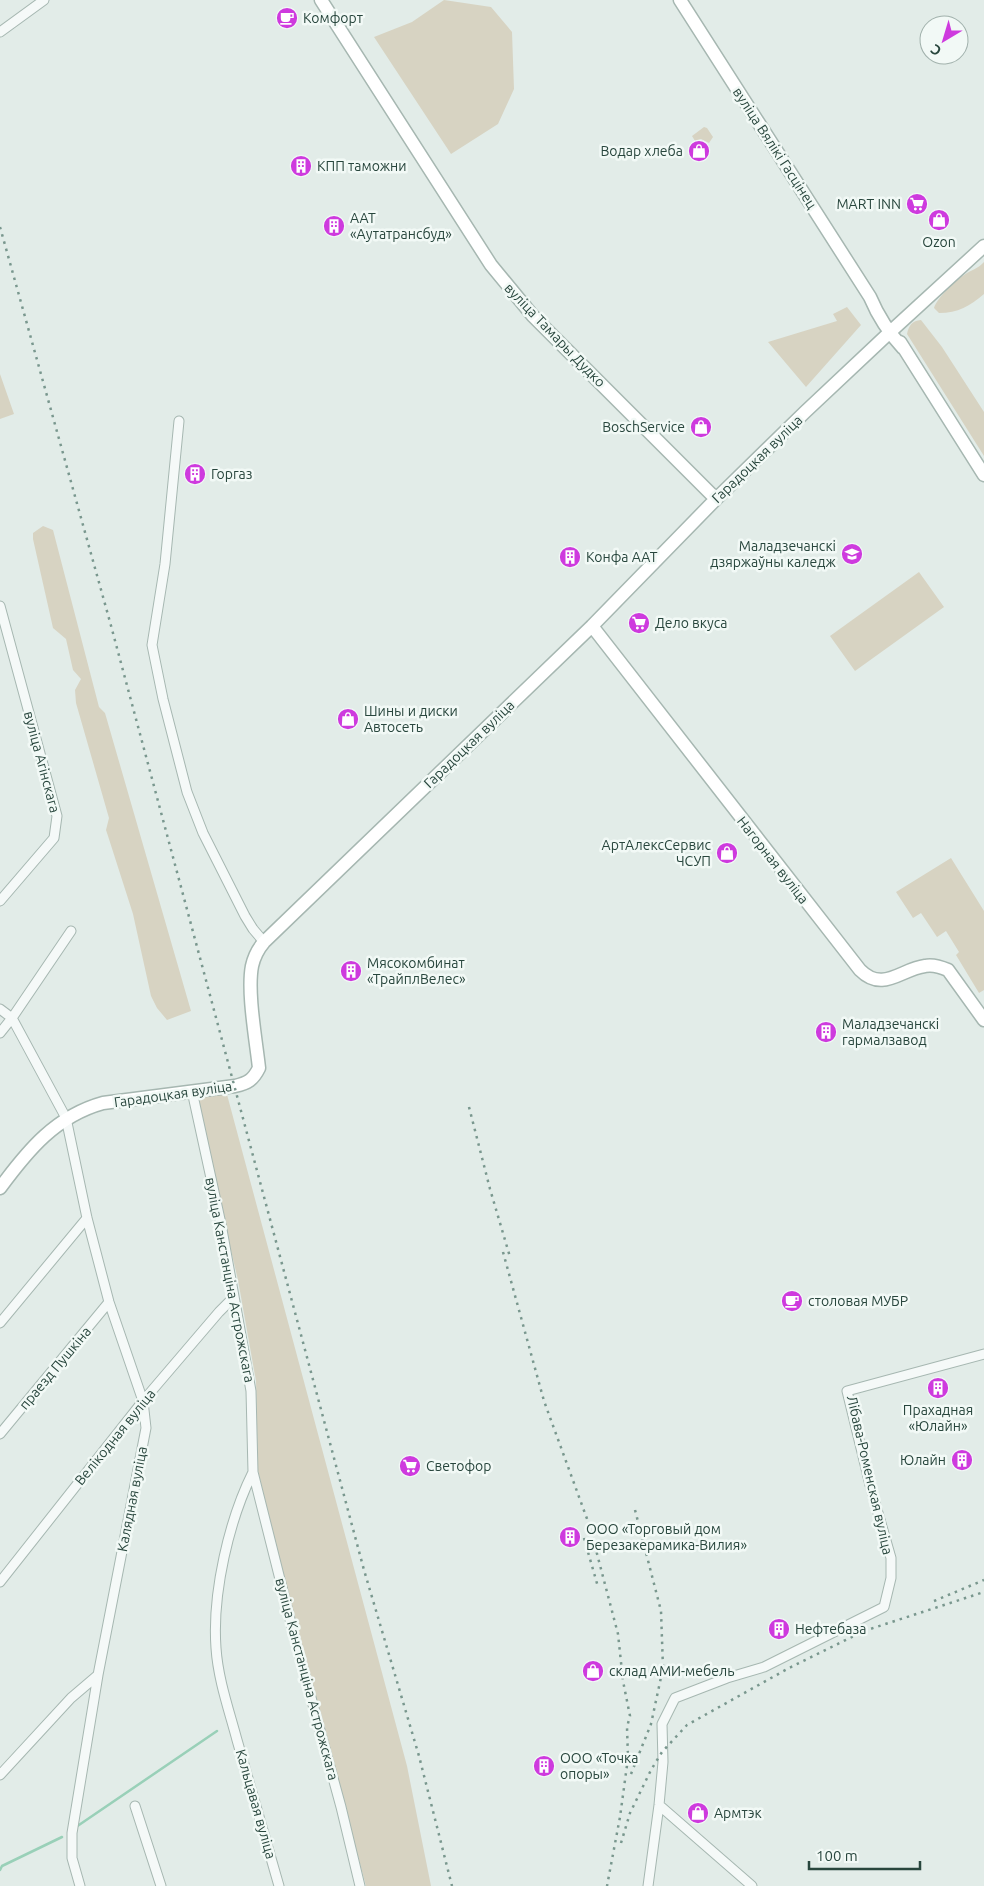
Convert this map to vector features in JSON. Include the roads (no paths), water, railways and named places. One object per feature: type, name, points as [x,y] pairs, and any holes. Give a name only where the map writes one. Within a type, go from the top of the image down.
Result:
[{"type":"street","points":[[0,32],[44,0]]},
{"type":"street","name":"вуліца Тамары Дудко","points":[[321,0],[506,286],[533,316],[716,499]]},
{"type":"street","name":"вуліца Вялікі Гасцінец","points":[[680,0],[870,296],[878,315],[903,348],[984,475]]},
{"type":"street","name":"Гарадоцкая вуліца","points":[[0,1188],[30,1149],[66,1118],[87,1108],[103,1103],[235,1086],[247,1083],[255,1076],[259,1068],[250,979],[252,964],[264,942],[592,626],[716,499],[891,330],[984,246]]},
{"type":"street","points":[[179,422],[165,564],[152,645],[163,700],[187,792],[198,823],[245,916],[264,942]]},
{"type":"street","name":"вуліца Агінскага","points":[[0,606],[57,816],[54,838],[0,901]]},
{"type":"street","name":"Нагорная вуліца","points":[[592,626],[860,970],[870,978],[888,980],[925,966],[941,967],[948,970],[984,1020]]},
{"type":"street","points":[[0,1032],[12,1018],[70,931]]},
{"type":"street","points":[[0,1009],[12,1018]]},
{"type":"street","name":"Калядная вуліца","points":[[12,1018],[66,1118],[87,1218],[109,1302],[143,1401],[146,1428],[98,1675],[72,1833],[72,1858],[80,1886]]},
{"type":"street","name":"вуліца Канстанціна Астрожскага","points":[[192,1091],[221,1224],[251,1391],[253,1472],[360,1886]]},
{"type":"street","points":[[0,1323],[87,1218]]},
{"type":"street","name":"Велікодная вуліца","points":[[0,1582],[143,1401],[234,1297]]},
{"type":"street","name":"праезд Пушкіна","points":[[0,1434],[109,1302]]},
{"type":"street","name":"Лібава-Роменская вуліца","points":[[648,1886],[663,1762],[662,1724],[675,1698],[727,1678],[764,1667],[884,1607],[892,1578],[891,1558],[870,1485],[847,1391],[984,1354]]},
{"type":"street","name":"вуліца Канстанціна Астрожскага","points":[[232,1722],[216,1648],[215,1609],[226,1551],[242,1495],[253,1472]]},
{"type":"street","points":[[0,1775],[71,1698],[98,1675]]},
{"type":"street","name":"Кальцавая вуліца","points":[[232,1722],[279,1886]]},
{"type":"street","points":[[659,1804],[752,1886]]},
{"type":"street","points":[[135,1806],[161,1886]]},
{"type":"waterway","points":[[76,1827],[217,1731]]},
{"type":"waterway","points":[[0,1870],[2,1866],[62,1837]]},
{"type":"railway","points":[[0,227],[110,622],[364,1570],[419,1756],[452,1886]]},
{"type":"railway","points":[[469,1107],[510,1257]]},
{"type":"railway","points":[[503,1252],[544,1401],[590,1527],[618,1634],[623,1681],[630,1716],[627,1727],[628,1758],[620,1817],[607,1886]]},
{"type":"railway","points":[[631,1774],[651,1724],[663,1668],[661,1611],[634,1506]]},
{"type":"railway","points":[[584,1538],[598,1587]]},
{"type":"railway","points":[[934,1601],[984,1580]]},
{"type":"railway","points":[[621,1843],[630,1813],[651,1770],[662,1752],[687,1725],[789,1668],[864,1631],[984,1592]]},
{"type":"place","name":"Комфорт","points":[[287,18]]},
{"type":"place","name":"Водар хлеба","points":[[699,151]]},
{"type":"place","name":"КПП таможни","points":[[301,166]]},
{"type":"place","name":"MART INN","points":[[917,204]]},
{"type":"place","name":"Ozon","points":[[939,220]]},
{"type":"place","name":"ААТ «Аутатрансбуд»","points":[[334,226]]},
{"type":"place","name":"BoschService","points":[[701,427]]},
{"type":"place","name":"Горгаз","points":[[195,474]]},
{"type":"place","name":"Маладзечанскі дзяржаўны каледж","points":[[852,554]]},
{"type":"place","name":"Конфа ААТ","points":[[570,557]]},
{"type":"place","name":"Дело вкуса","points":[[639,623]]},
{"type":"place","name":"Шины и диски Автосеть","points":[[348,719]]},
{"type":"place","name":"АртАлексСервис ЧСУП","points":[[727,853]]},
{"type":"place","name":"Мясокомбинат «ТрайплВелес»","points":[[351,971]]},
{"type":"place","name":"Маладзечанскі гармалзавод","points":[[826,1032]]},
{"type":"place","name":"столовая МУБР","points":[[792,1301]]},
{"type":"place","name":"Прахадная «Юлайн»","points":[[938,1388]]},
{"type":"place","name":"Юлайн","points":[[962,1460]]},
{"type":"place","name":"Светофор","points":[[410,1466]]},
{"type":"place","name":"ООО «Торговый дом Березакерамика-Вилия»","points":[[570,1537]]},
{"type":"place","name":"Нефтебаза","points":[[779,1629]]},
{"type":"place","name":"склад АМИ-мебель","points":[[593,1671]]},
{"type":"place","name":"ООО «Точка опоры»","points":[[544,1766]]},
{"type":"place","name":"Армтэк","points":[[698,1813]]}]
